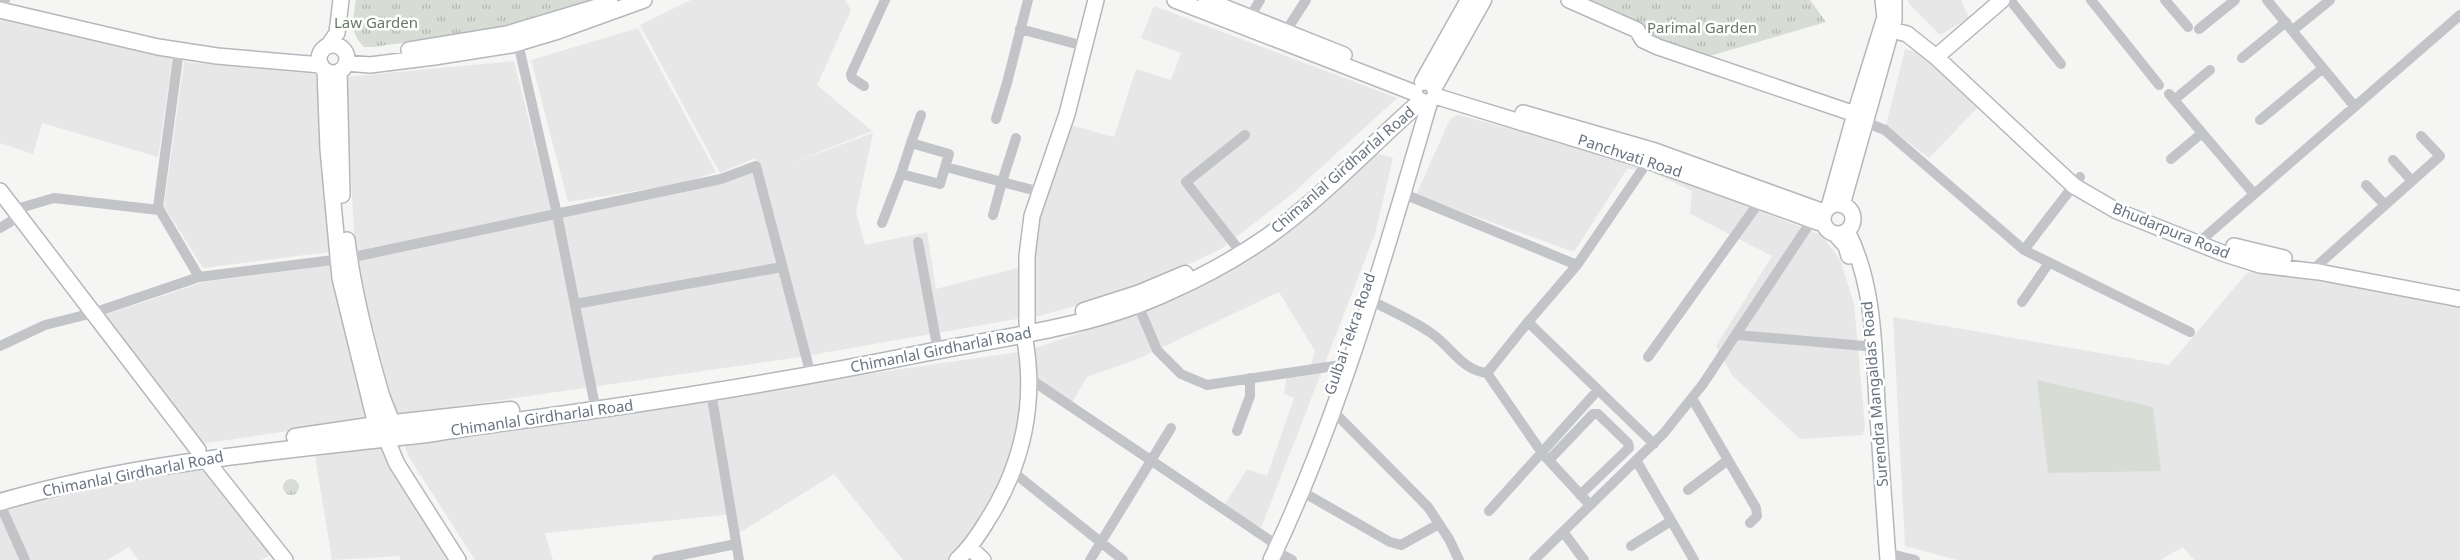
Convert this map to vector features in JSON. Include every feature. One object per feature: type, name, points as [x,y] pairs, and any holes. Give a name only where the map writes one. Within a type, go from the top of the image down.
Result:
[{"type":"main road","points":[[341,0],[333,59],[344,259],[391,433],[397,464],[458,560]]},
{"type":"main road","points":[[333,59],[346,34],[349,0]]},
{"type":"main road","points":[[2,3],[179,50],[259,60],[333,59],[431,47],[508,34],[619,0]]},
{"type":"main road","points":[[2,3],[160,38],[370,65],[518,43],[558,31],[644,0]]},
{"type":"main road","points":[[957,560],[970,548],[998,504],[1014,472],[1020,452],[1026,421],[1028,357],[1025,329],[1027,256],[1032,216],[1067,114],[1096,0]]},
{"type":"main road","points":[[1175,0],[1425,93]]},
{"type":"main road","points":[[1206,0],[1286,31],[1425,93]]},
{"type":"main road","name":"Chimanlal Girdharlal Road","points":[[0,490],[376,425],[391,433],[594,401],[936,340],[1025,329],[1140,293],[1192,271],[1236,246],[1300,200],[1384,120],[1425,93],[1469,0]]},
{"type":"main road","name":"Chimanlal Girdharlal Road","points":[[0,503],[29,494],[135,472],[202,455],[588,412],[711,392],[1025,329],[1109,315],[1138,305],[1194,280],[1267,237],[1305,207],[1425,93],[1483,0]]},
{"type":"main road","points":[[1569,0],[1637,30],[1643,40],[1658,47],[1860,118]]},
{"type":"main road","points":[[1883,0],[1888,23]]},
{"type":"main road","points":[[1826,213],[1850,210],[1853,222],[1841,233],[1828,231],[1826,213],[1860,118],[1894,0]]},
{"type":"main road","points":[[1938,54],[2002,0]]},
{"type":"main road","name":"Bhudarpura Road","points":[[1888,23],[1910,26],[2077,181],[2200,240],[2317,268],[2405,284],[2460,291]]},
{"type":"main road","name":"Gulbai Tekra Road","points":[[1270,553],[1301,491],[1332,410],[1370,300],[1404,194],[1415,152],[1425,93]]},
{"type":"main road","name":"Gulbai Tekra Road","points":[[1270,553],[1341,364],[1392,212],[1425,93]]},
{"type":"main road","name":"Panchvati Road","points":[[1425,93],[1646,160],[1760,201],[1826,213]]},
{"type":"main road","name":"Panchvati Road","points":[[1425,93],[1655,151],[1826,213]]},
{"type":"main road","points":[[0,191],[202,455],[285,560]]},
{"type":"main road","name":"Surendra Mangaldas Road","points":[[1841,233],[1856,278],[1865,346],[1884,558]]},
{"type":"main road","name":"Surendra Mangaldas Road","points":[[1841,233],[1854,244],[1863,277],[1872,327],[1884,558]]},
{"type":"main road","points":[[344,259],[340,278],[376,425]]},
{"type":"main road","name":"Bhudarpura Road","points":[[2405,284],[2460,299]]},
{"type":"main road","points":[[391,433],[405,459],[468,560]]},
{"type":"main road","points":[[970,548],[983,560]]},
{"type":"street","points":[[864,86],[852,78],[851,74],[885,0]]},
{"type":"street","points":[[996,119],[1028,0]]},
{"type":"street","points":[[1250,16],[1260,0]]},
{"type":"street","points":[[1286,31],[1306,0]]},
{"type":"street","points":[[2010,0],[2061,64]]},
{"type":"street","points":[[2091,0],[2159,85]]},
{"type":"street","points":[[2165,0],[2188,27]]},
{"type":"street","points":[[2199,29],[2234,0]]},
{"type":"street","points":[[2267,0],[2355,107]]},
{"type":"street","points":[[2242,58],[2330,0]]},
{"type":"street","points":[[2200,240],[2460,15]]},
{"type":"street","points":[[1020,29],[1084,46]]},
{"type":"street","points":[[518,43],[557,214],[594,401]]},
{"type":"street","points":[[179,50],[163,162],[159,210],[199,277]]},
{"type":"street","points":[[2260,120],[2323,68]]},
{"type":"street","points":[[2210,70],[2171,97],[2254,194]]},
{"type":"street","points":[[882,223],[921,115]]},
{"type":"street","points":[[1860,118],[1885,130],[2024,250],[2190,332]]},
{"type":"street","points":[[2171,159],[2202,133]]},
{"type":"street","points":[[1236,246],[1186,182],[1245,134]]},
{"type":"street","points":[[2317,268],[2440,156],[2421,136]]},
{"type":"street","points":[[993,215],[1016,138]]},
{"type":"street","points":[[901,174],[940,184],[946,167],[949,154],[911,143]]},
{"type":"street","points":[[1486,373],[1577,266],[1642,170],[1646,160]]},
{"type":"street","points":[[2394,160],[2412,181]]},
{"type":"street","points":[[0,346],[45,325],[93,313],[199,277],[344,259],[721,179],[756,166],[808,364]]},
{"type":"street","points":[[946,167],[1041,192]]},
{"type":"street","points":[[2024,250],[2077,181]]},
{"type":"street","points":[[2366,185],[2385,205]]},
{"type":"street","points":[[1404,194],[1577,266]]},
{"type":"street","points":[[0,228],[16,214],[54,198],[159,210]]},
{"type":"street","points":[[1648,357],[1760,201]]},
{"type":"street","points":[[1534,560],[1654,444],[1692,398],[1736,334],[1826,213]]},
{"type":"street","points":[[918,242],[936,340]]},
{"type":"street","points":[[2022,302],[2049,263]]},
{"type":"street","points":[[575,304],[782,267]]},
{"type":"street","points":[[1370,300],[1430,331],[1467,367],[1475,372],[1486,373],[1546,457],[1590,505]]},
{"type":"street","points":[[1138,305],[1157,350],[1181,374],[1207,384],[1341,364]]},
{"type":"street","points":[[1528,322],[1654,444]]},
{"type":"street","points":[[1736,334],[1865,346]]},
{"type":"street","points":[[1027,377],[1151,460],[1270,553],[1292,560]]},
{"type":"street","points":[[1237,431],[1250,396],[1250,378]]},
{"type":"street","points":[[1546,457],[1598,390]]},
{"type":"street","points":[[711,392],[739,560]]},
{"type":"street","points":[[1692,398],[1756,508],[1757,516],[1750,523]]},
{"type":"street","points":[[1332,410],[1428,507],[1460,560]]},
{"type":"street","points":[[1489,511],[1593,414],[1598,414],[1628,443],[1629,448],[1580,495]]},
{"type":"street","points":[[1090,560],[1171,428]]},
{"type":"street","points":[[1636,460],[1694,560]]},
{"type":"street","points":[[1688,490],[1728,460]]},
{"type":"street","points":[[1014,472],[1124,560]]},
{"type":"street","points":[[1301,491],[1390,542],[1401,545],[1439,524]]},
{"type":"street","points":[[0,503],[25,560]]},
{"type":"street","points":[[1631,546],[1670,521]]},
{"type":"street","points":[[1564,533],[1584,560]]},
{"type":"street","points":[[657,560],[736,544]]},
{"type":"street","points":[[1884,558],[1915,560]]},
{"type":"shaded area","points":[[691,0],[845,0],[851,10],[817,85],[872,131],[784,166],[873,133],[856,212],[865,245],[927,232],[936,289],[1021,267],[1022,318],[800,357],[396,415],[356,264],[345,77],[514,61],[551,209],[722,182],[759,168],[763,174],[755,158],[720,173],[640,25]]},
{"type":"shaded area","points":[[1908,0],[1961,0],[1969,18],[1940,35],[1909,4]]},
{"type":"shaded area","points":[[1154,6],[1397,98],[1292,194],[1221,249],[1133,290],[1031,318],[1037,215],[1067,124],[1114,137],[1136,69],[1171,80],[1181,53],[1141,38]]},
{"type":"shaded area","points":[[0,17],[173,56],[158,157],[42,123],[33,154],[0,143]]},
{"type":"shaded area","points":[[638,28],[716,172],[684,183],[568,202],[531,60]]},
{"type":"shaded area","points":[[1905,49],[1934,58],[1984,101],[1929,158],[1886,125]]},
{"type":"shaded area","points":[[184,62],[316,74],[329,252],[203,268],[164,206]]},
{"type":"shaded area","points":[[1458,115],[1634,161],[1821,235],[1840,259],[1854,304],[1865,427],[1863,435],[1800,439],[1732,375],[1716,346],[1772,256],[1690,214],[1692,191],[1647,170],[1627,169],[1574,252],[1416,195],[1450,119]]},
{"type":"shaded area","points":[[1378,154],[1393,158],[1375,234],[1261,528],[1224,506],[1247,469],[1267,476],[1294,398],[1284,394],[1287,375],[1309,371],[1315,351],[1279,292],[1140,358],[1087,377],[1072,402],[1030,376],[1030,350],[1177,299]]},
{"type":"shaded area","points":[[333,265],[370,419],[200,444],[102,316],[204,282]]},
{"type":"shaded area","points":[[2263,268],[2460,306],[2460,560],[2194,560],[2183,547],[2160,560],[1957,560],[1905,546],[1893,317],[2169,365],[2247,273]]},
{"type":"shaded area","points":[[1018,352],[1022,387],[1020,421],[1015,450],[986,515],[974,534],[947,560],[903,560],[834,474],[739,533],[734,514],[545,533],[553,560],[475,560],[409,457],[403,442]]},
{"type":"shaded area","points":[[382,445],[459,560],[400,560],[400,556],[332,560],[315,456]]},
{"type":"shaded area","points":[[206,463],[276,552],[261,560],[138,560],[129,547],[107,560],[0,560],[0,508]]},
{"type":"green space","name":"Law Garden","points":[[356,0],[593,0],[530,20],[480,32],[364,47],[354,31],[353,19]]},
{"type":"green space","name":"Parimal Garden","points":[[1576,0],[1810,0],[1826,22],[1706,57],[1648,37],[1647,30]]},
{"type":"green space","points":[[2037,380],[2153,407],[2161,471],[2048,473]]},
{"type":"green space","points":[[288,479],[294,479],[299,484],[297,493],[288,495],[283,490],[283,484]]}]
